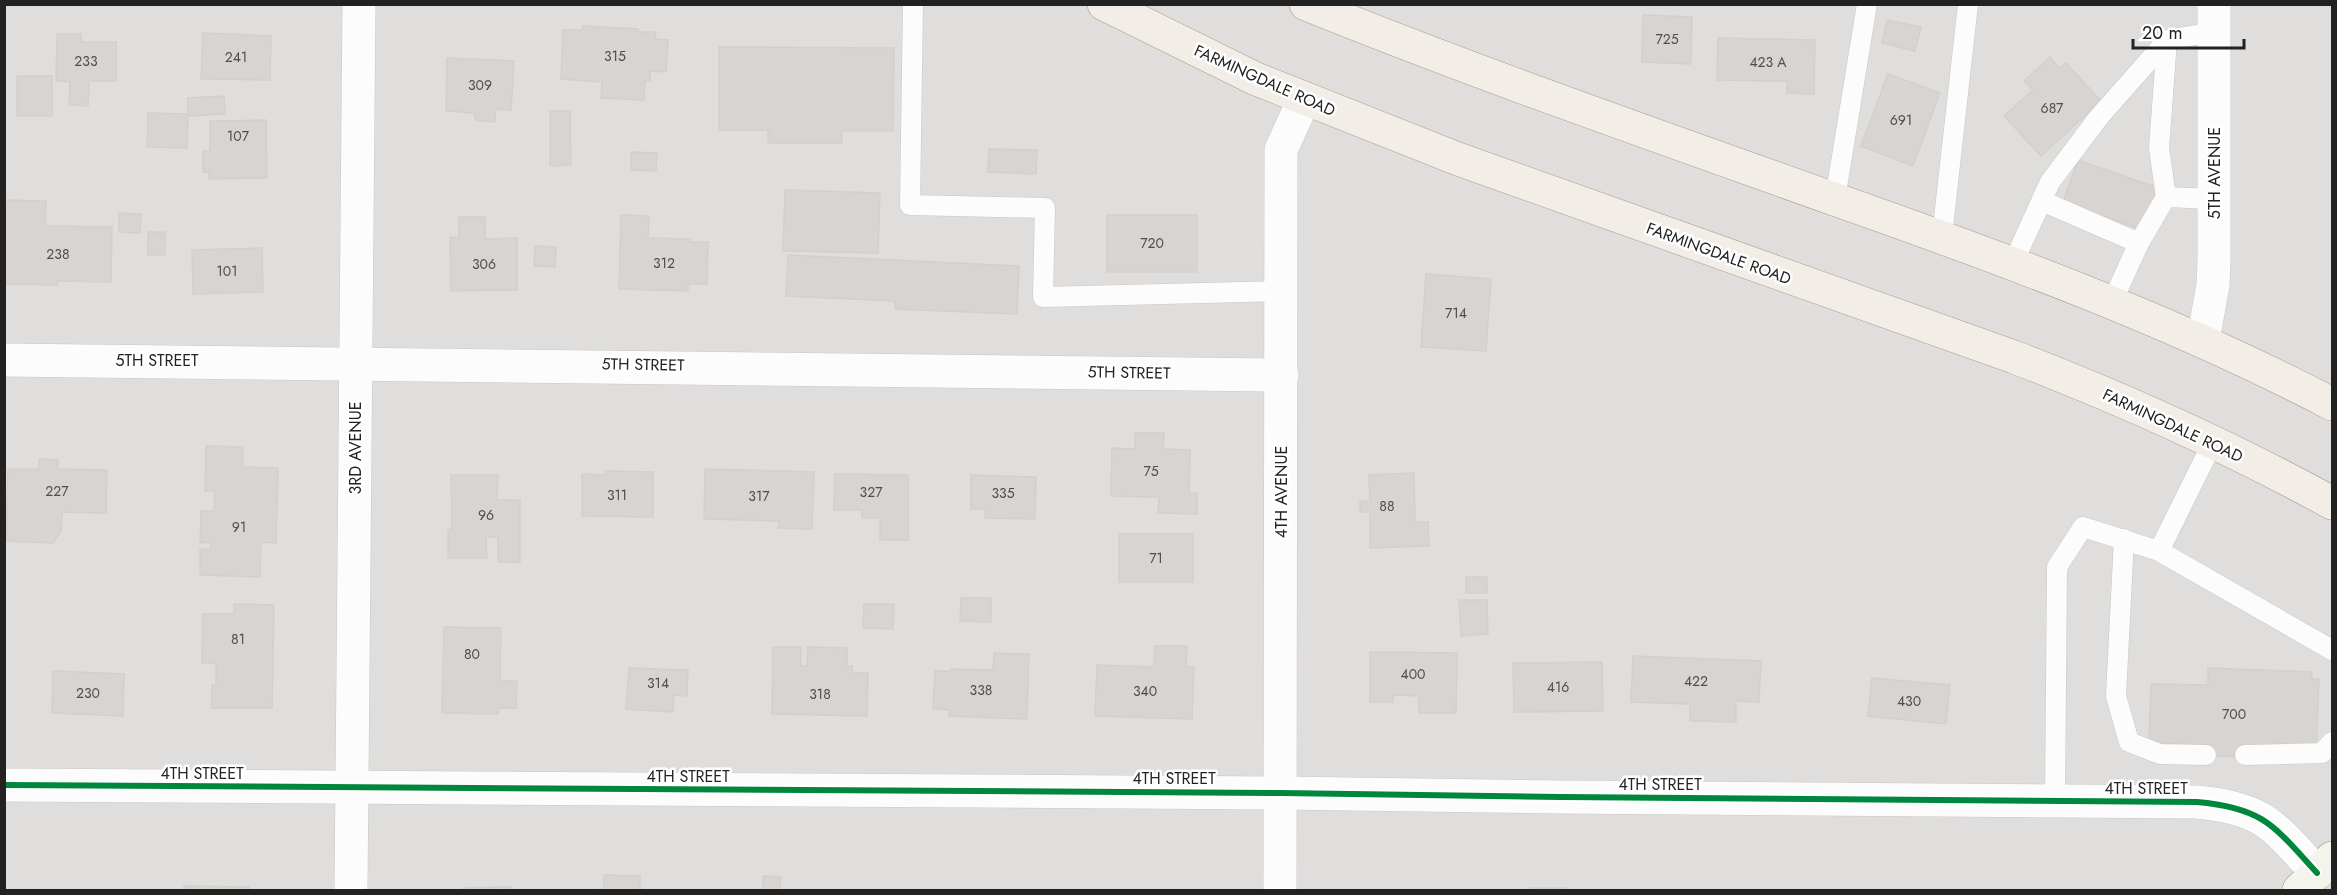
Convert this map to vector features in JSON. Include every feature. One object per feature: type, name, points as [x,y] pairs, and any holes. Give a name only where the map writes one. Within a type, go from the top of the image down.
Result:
[{"type":"main road","name":"FARMINGDALE ROAD","points":[[1104,4],[1209,57],[1304,99],[1528,186],[2014,357],[2104,393],[2213,442],[2332,503]]},
{"type":"main road","points":[[1306,4],[1474,70],[2013,263],[2203,340],[2332,404]]},
{"type":"street","name":"3RD AVENUE","points":[[351,891],[358,4]]},
{"type":"street","name":"5TH AVENUE","points":[[2203,340],[2213,285],[2214,18]]},
{"type":"street","name":"4TH AVENUE","points":[[1280,891],[1281,150],[1304,99]]},
{"type":"street","name":"5TH STREET","points":[[4,360],[895,366],[1282,375]]},
{"type":"street","name":"4TH STREET","points":[[4,785],[1281,793],[2197,802],[2229,806],[2267,821],[2316,874]]},
{"type":"lane","points":[[913,4],[910,205],[1045,208],[1043,297],[1282,291]]},
{"type":"lane","points":[[1835,199],[1867,4]]},
{"type":"lane","points":[[1942,236],[1968,4]]},
{"type":"lane","points":[[2013,263],[2050,182],[2099,117],[2167,40],[2214,18]]},
{"type":"lane","points":[[2112,302],[2139,243],[2166,197],[2159,148],[2167,40]]},
{"type":"lane","points":[[2166,197],[2214,199]]},
{"type":"lane","points":[[2042,201],[2139,243]]},
{"type":"lane","points":[[2159,551],[2213,442]]},
{"type":"lane","points":[[2055,801],[2057,567],[2083,527],[2159,551],[2332,650]]},
{"type":"lane","points":[[2124,539],[2116,696],[2129,742],[2160,754],[2206,755]]},
{"type":"lane","points":[[2245,755],[2322,753],[2332,742]]},
{"type":"shaded area","points":[[5,5],[2332,5],[2332,890],[5,890]]},
{"type":"building","points":[[1643,15],[1692,17],[1691,64],[1642,62]]},
{"type":"building","points":[[1887,20],[1921,27],[1915,51],[1882,43]]},
{"type":"building","points":[[583,26],[638,29],[638,32],[656,32],[655,39],[668,40],[666,72],[650,71],[650,81],[645,80],[644,100],[601,98],[602,82],[561,79],[563,30],[582,30]]},
{"type":"building","points":[[203,33],[271,36],[270,80],[201,79]]},
{"type":"building","points":[[57,34],[81,34],[81,42],[116,42],[116,81],[89,81],[88,106],[69,105],[70,82],[56,81]]},
{"type":"building","points":[[1718,38],[1815,40],[1814,94],[1787,93],[1787,81],[1717,80]]},
{"type":"building","points":[[719,47],[894,48],[893,131],[842,131],[842,143],[768,143],[768,130],[719,130]]},
{"type":"building","points":[[2050,57],[2059,68],[2066,63],[2101,101],[2041,156],[2004,116],[2033,90],[2024,81]]},
{"type":"building","points":[[447,58],[514,61],[511,110],[496,109],[495,122],[476,120],[474,113],[446,111]]},
{"type":"building","points":[[1888,74],[1940,93],[1913,166],[1861,146]]},
{"type":"building","points":[[17,76],[52,76],[52,116],[17,116]]},
{"type":"building","points":[[224,96],[225,114],[188,116],[188,98]]},
{"type":"building","points":[[550,111],[570,111],[571,165],[550,166]]},
{"type":"building","points":[[148,113],[188,114],[187,148],[147,147]]},
{"type":"building","points":[[266,120],[267,178],[209,179],[209,172],[203,172],[203,151],[210,151],[210,121]]},
{"type":"building","points":[[989,149],[1037,150],[1036,174],[988,172]]},
{"type":"building","points":[[631,152],[657,153],[656,171],[631,170]]},
{"type":"building","points":[[2078,160],[2158,188],[2143,230],[2063,202]]},
{"type":"building","points":[[785,190],[880,193],[878,253],[783,251]]},
{"type":"building","points":[[4,200],[46,201],[45,226],[112,227],[111,282],[57,281],[57,285],[4,284]]},
{"type":"building","points":[[119,213],[141,214],[140,233],[119,232]]},
{"type":"building","points":[[621,215],[649,216],[648,238],[708,242],[707,284],[688,284],[688,291],[619,289]]},
{"type":"building","points":[[1107,215],[1197,215],[1197,272],[1107,272]]},
{"type":"building","points":[[459,217],[485,217],[485,239],[517,238],[517,290],[451,291],[450,237],[459,238]]},
{"type":"building","points":[[148,232],[165,232],[165,255],[148,255]]},
{"type":"building","points":[[535,246],[556,247],[555,267],[534,266]]},
{"type":"building","points":[[262,248],[263,292],[193,294],[192,250]]},
{"type":"building","points":[[788,255],[1019,266],[1017,314],[895,309],[895,301],[786,296]]},
{"type":"building","points":[[1426,274],[1491,279],[1486,351],[1421,347]]},
{"type":"building","points":[[1135,433],[1164,433],[1163,449],[1190,450],[1189,493],[1197,493],[1197,514],[1158,513],[1159,497],[1111,496],[1112,448],[1135,449]]},
{"type":"building","points":[[206,446],[243,447],[243,467],[278,468],[276,543],[261,542],[260,577],[200,575],[200,549],[211,549],[211,542],[200,543],[201,511],[214,511],[215,491],[205,491]]},
{"type":"building","points":[[39,459],[58,460],[58,469],[107,470],[106,513],[62,512],[61,532],[53,543],[6,541],[8,469],[39,469]]},
{"type":"building","points":[[705,469],[814,472],[812,529],[778,528],[779,521],[704,519]]},
{"type":"building","points":[[606,471],[653,472],[653,517],[582,516],[582,474],[606,475]]},
{"type":"building","points":[[1414,473],[1415,522],[1428,522],[1429,546],[1370,548],[1370,512],[1360,512],[1360,501],[1370,501],[1369,475]]},
{"type":"building","points":[[835,474],[908,475],[908,540],[880,540],[880,518],[862,518],[862,510],[834,510]]},
{"type":"building","points":[[451,475],[498,475],[497,500],[520,500],[520,562],[498,562],[498,537],[486,537],[487,558],[448,558],[448,530],[452,529]]},
{"type":"building","points":[[971,475],[1036,477],[1035,519],[985,518],[986,509],[971,509]]},
{"type":"building","points":[[1119,534],[1193,534],[1193,582],[1119,582]]},
{"type":"building","points":[[1466,577],[1487,577],[1487,593],[1466,593]]},
{"type":"building","points":[[961,598],[991,598],[991,622],[960,621]]},
{"type":"building","points":[[1459,600],[1487,600],[1488,634],[1461,636]]},
{"type":"building","points":[[234,604],[274,605],[272,708],[212,708],[212,685],[216,685],[216,663],[202,663],[203,614],[234,614]]},
{"type":"building","points":[[864,604],[894,604],[893,629],[863,628]]},
{"type":"building","points":[[444,627],[501,628],[500,681],[517,681],[516,708],[499,708],[498,714],[442,713]]},
{"type":"building","points":[[1155,646],[1187,646],[1186,667],[1194,667],[1192,719],[1095,716],[1097,665],[1154,667]]},
{"type":"building","points":[[773,647],[801,647],[801,666],[807,666],[808,647],[847,648],[847,666],[852,666],[852,673],[868,673],[867,716],[772,714]]},
{"type":"building","points":[[1370,652],[1457,653],[1456,713],[1419,713],[1419,696],[1393,695],[1393,702],[1370,702]]},
{"type":"building","points":[[994,653],[1029,654],[1027,719],[949,716],[949,710],[933,709],[935,671],[993,670]]},
{"type":"building","points":[[1633,656],[1761,661],[1759,702],[1736,701],[1736,722],[1690,721],[1690,704],[1631,702]]},
{"type":"building","points":[[1602,662],[1603,711],[1514,712],[1513,663]]},
{"type":"building","points":[[629,668],[688,670],[687,696],[674,695],[673,712],[626,709]]},
{"type":"building","points":[[2208,668],[2312,672],[2312,679],[2319,679],[2316,748],[2241,745],[2241,757],[2213,756],[2213,745],[2149,743],[2151,684],[2208,685]]},
{"type":"building","points":[[53,671],[124,674],[123,716],[52,713]]},
{"type":"building","points":[[1872,678],[1950,685],[1946,724],[1868,716]]},
{"type":"building","points":[[604,875],[640,876],[640,889],[647,890],[582,890],[604,889]]},
{"type":"building","points":[[763,876],[781,877],[780,890],[763,890]]},
{"type":"building","points":[[184,886],[249,887],[249,890],[184,890]]},
{"type":"building","points":[[511,887],[510,890],[463,890],[463,888]]},
{"type":"building","points":[[1530,888],[1566,888],[1566,890],[1530,890]]},
{"type":"cycle path","points":[[4,785],[1281,793],[2197,802],[2238,809],[2266,822],[2278,831],[2317,873]]}]
